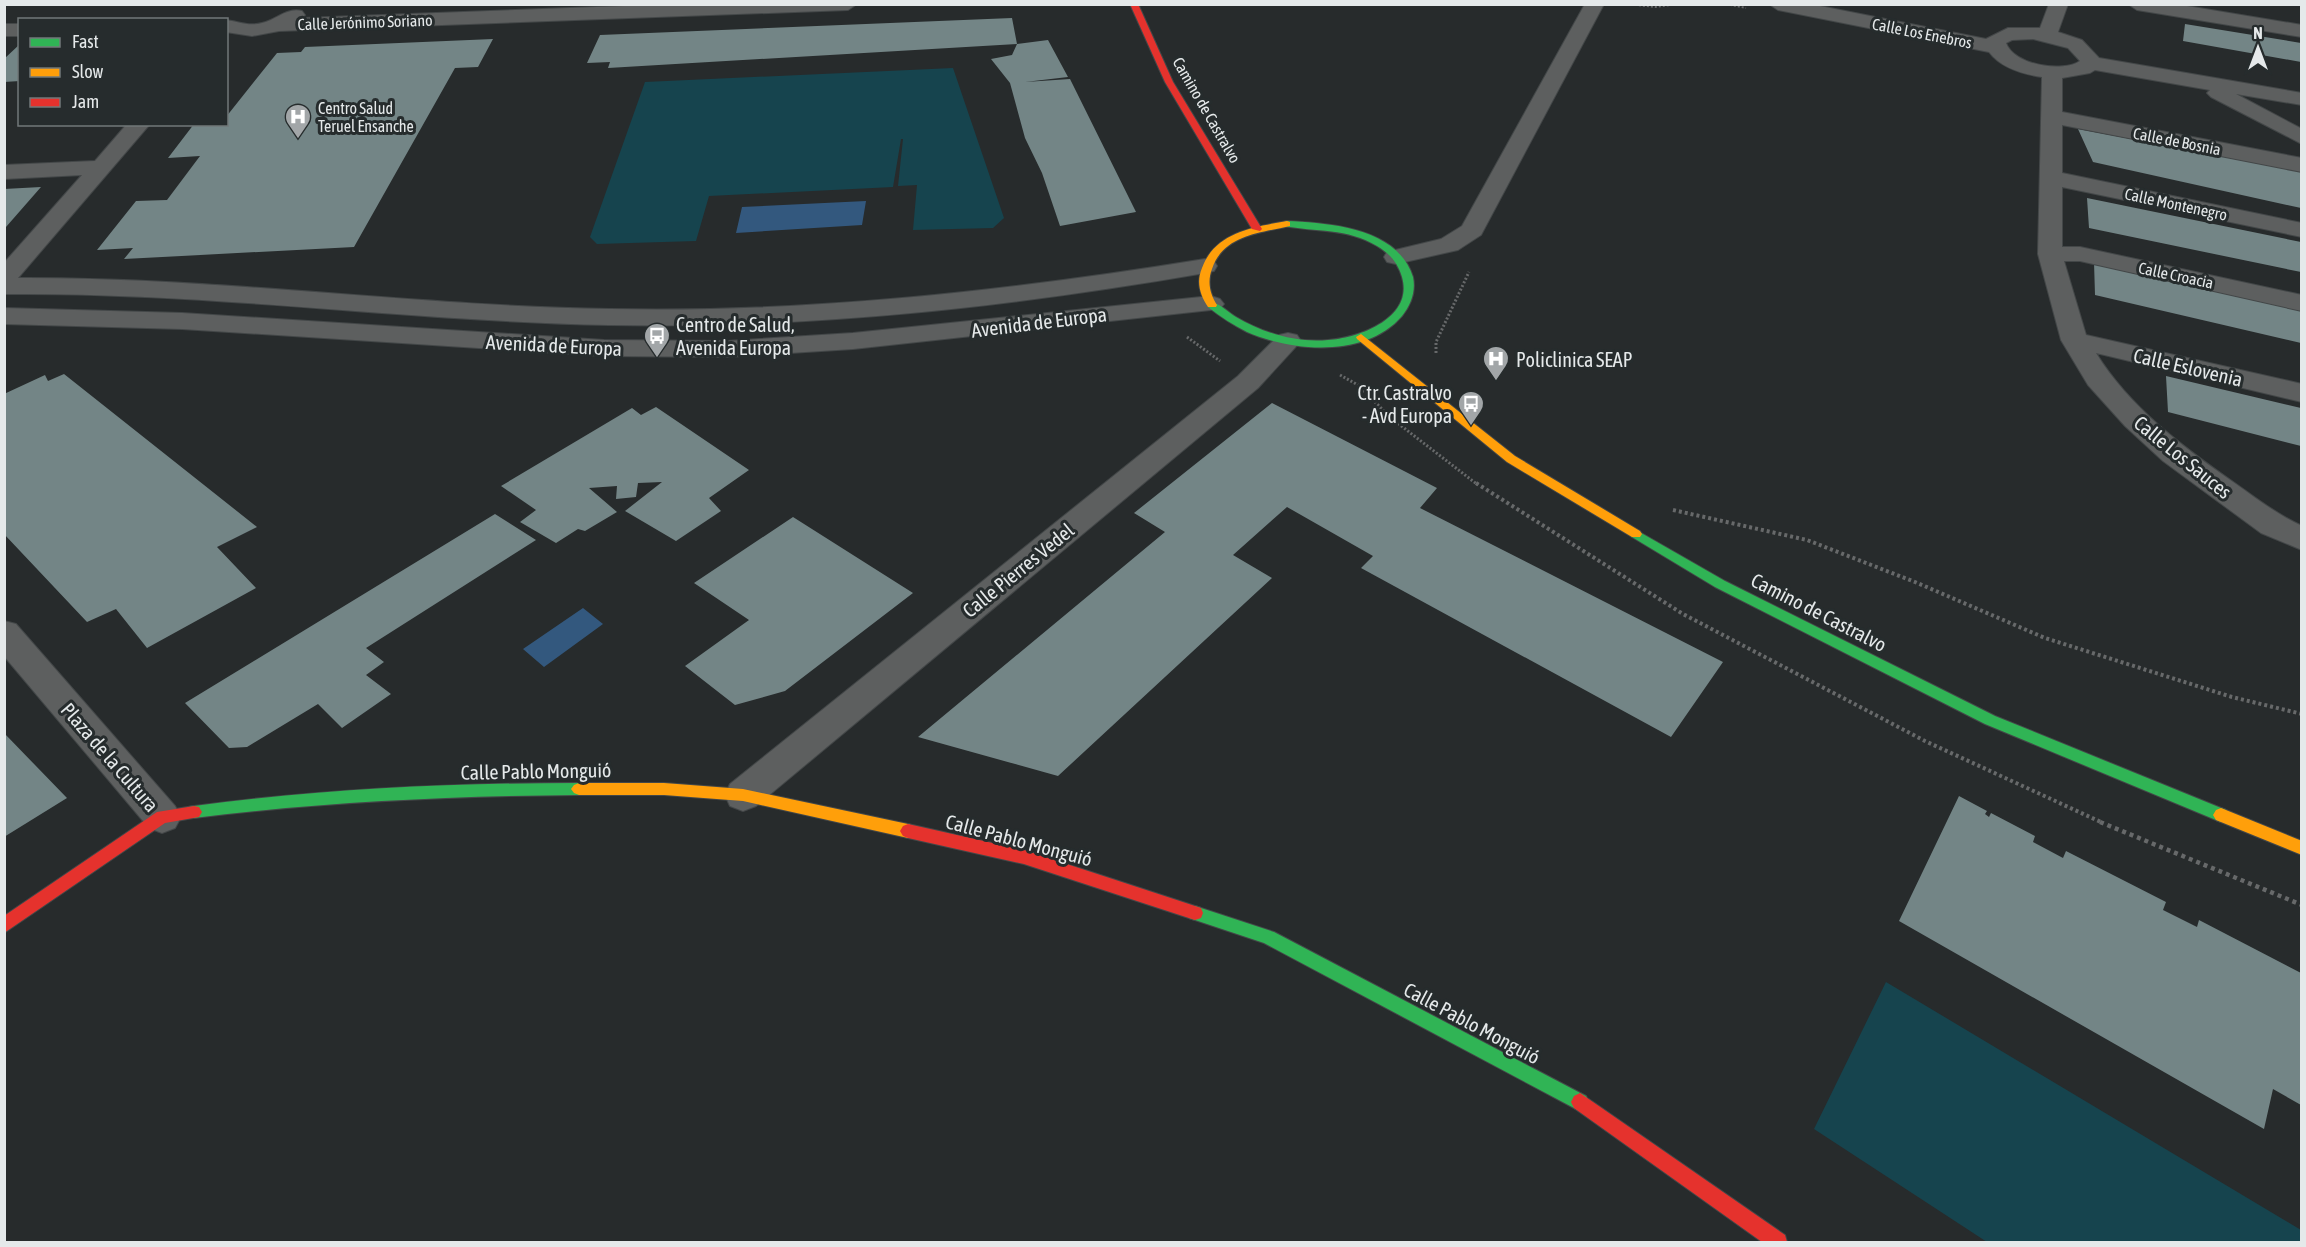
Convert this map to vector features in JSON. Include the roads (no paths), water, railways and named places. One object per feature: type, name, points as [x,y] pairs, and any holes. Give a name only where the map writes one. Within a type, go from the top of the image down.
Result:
[{"type":"street","points":[[233,4],[228,27],[250,31],[277,25],[298,13],[305,4]]},
{"type":"street","name":"Calle Jerónimo Soriano","points":[[277,25],[848,4]]},
{"type":"street","name":"Camino de Castralvo","points":[[1134,4],[1169,82],[1257,229]]},
{"type":"street","points":[[1396,257],[1449,245],[1472,230],[1595,4]]},
{"type":"street","name":"Calle Los Enebros","points":[[1778,4],[1995,47]]},
{"type":"street","points":[[2047,35],[2059,4]]},
{"type":"street","points":[[2137,4],[2301,31]]},
{"type":"street","points":[[2091,63],[2084,50],[2047,35],[2008,34],[1995,41],[1995,47],[1999,53],[2021,65],[2052,72],[2079,71],[2091,63],[2301,99]]},
{"type":"street","name":"Calle Los Sauces","points":[[2052,72],[2050,254],[2074,340],[2098,380],[2158,440],[2272,525],[2301,539]]},
{"type":"street","points":[[2193,80],[2301,138]]},
{"type":"street","name":"Calle de Bosnia","points":[[2052,117],[2301,165]]},
{"type":"street","points":[[4,279],[137,126]]},
{"type":"street","points":[[4,172],[102,167]]},
{"type":"street","name":"Calle Montenegro","points":[[2052,178],[2301,230]]},
{"type":"street","points":[[1287,224],[1308,224],[1349,231],[1376,242],[1396,257],[1408,274],[1411,292],[1404,310],[1387,325],[1361,337],[1326,343],[1288,341],[1256,333],[1229,319],[1211,304],[1203,283],[1205,266],[1216,250],[1233,238],[1257,229],[1287,224]]},
{"type":"street","name":"Calle Croacia","points":[[2050,254],[2080,254],[2301,303]]},
{"type":"street","name":"Avenida de Europa","points":[[4,286],[195,291],[606,317],[726,317],[849,310],[1033,293],[1205,266]]},
{"type":"street","name":"Avenida de Europa","points":[[4,316],[182,321],[604,348],[727,349],[853,341],[1211,304]]},
{"type":"street","name":"Camino de Castralvo","points":[[1361,337],[1511,459],[1720,584],[1990,720],[2301,848]]},
{"type":"street","name":"Calle Eslovenia","points":[[2074,340],[2301,393]]},
{"type":"street","name":"Calle Pierres Vedel","points":[[743,795],[1248,382],[1288,341]]},
{"type":"street","name":"Plaza de la Cultura","points":[[4,633],[162,817],[4,926]]},
{"type":"street","name":"Calle Pablo Monguió","points":[[162,817],[244,805],[485,789],[664,789],[743,795],[1024,857],[1268,936],[1579,1102],[1778,1242]]},
{"type":"place","name":"Centro Salud Teruel Ensanche","points":[[298,140]]},
{"type":"place","name":"Centro de Salud, Avenida Europa","points":[[657,359]]},
{"type":"place","name":"Policlinica SEAP","points":[[1496,382]]},
{"type":"place","name":"Ctr. Castralvo - Avd Europa","points":[[1471,427]]}]
